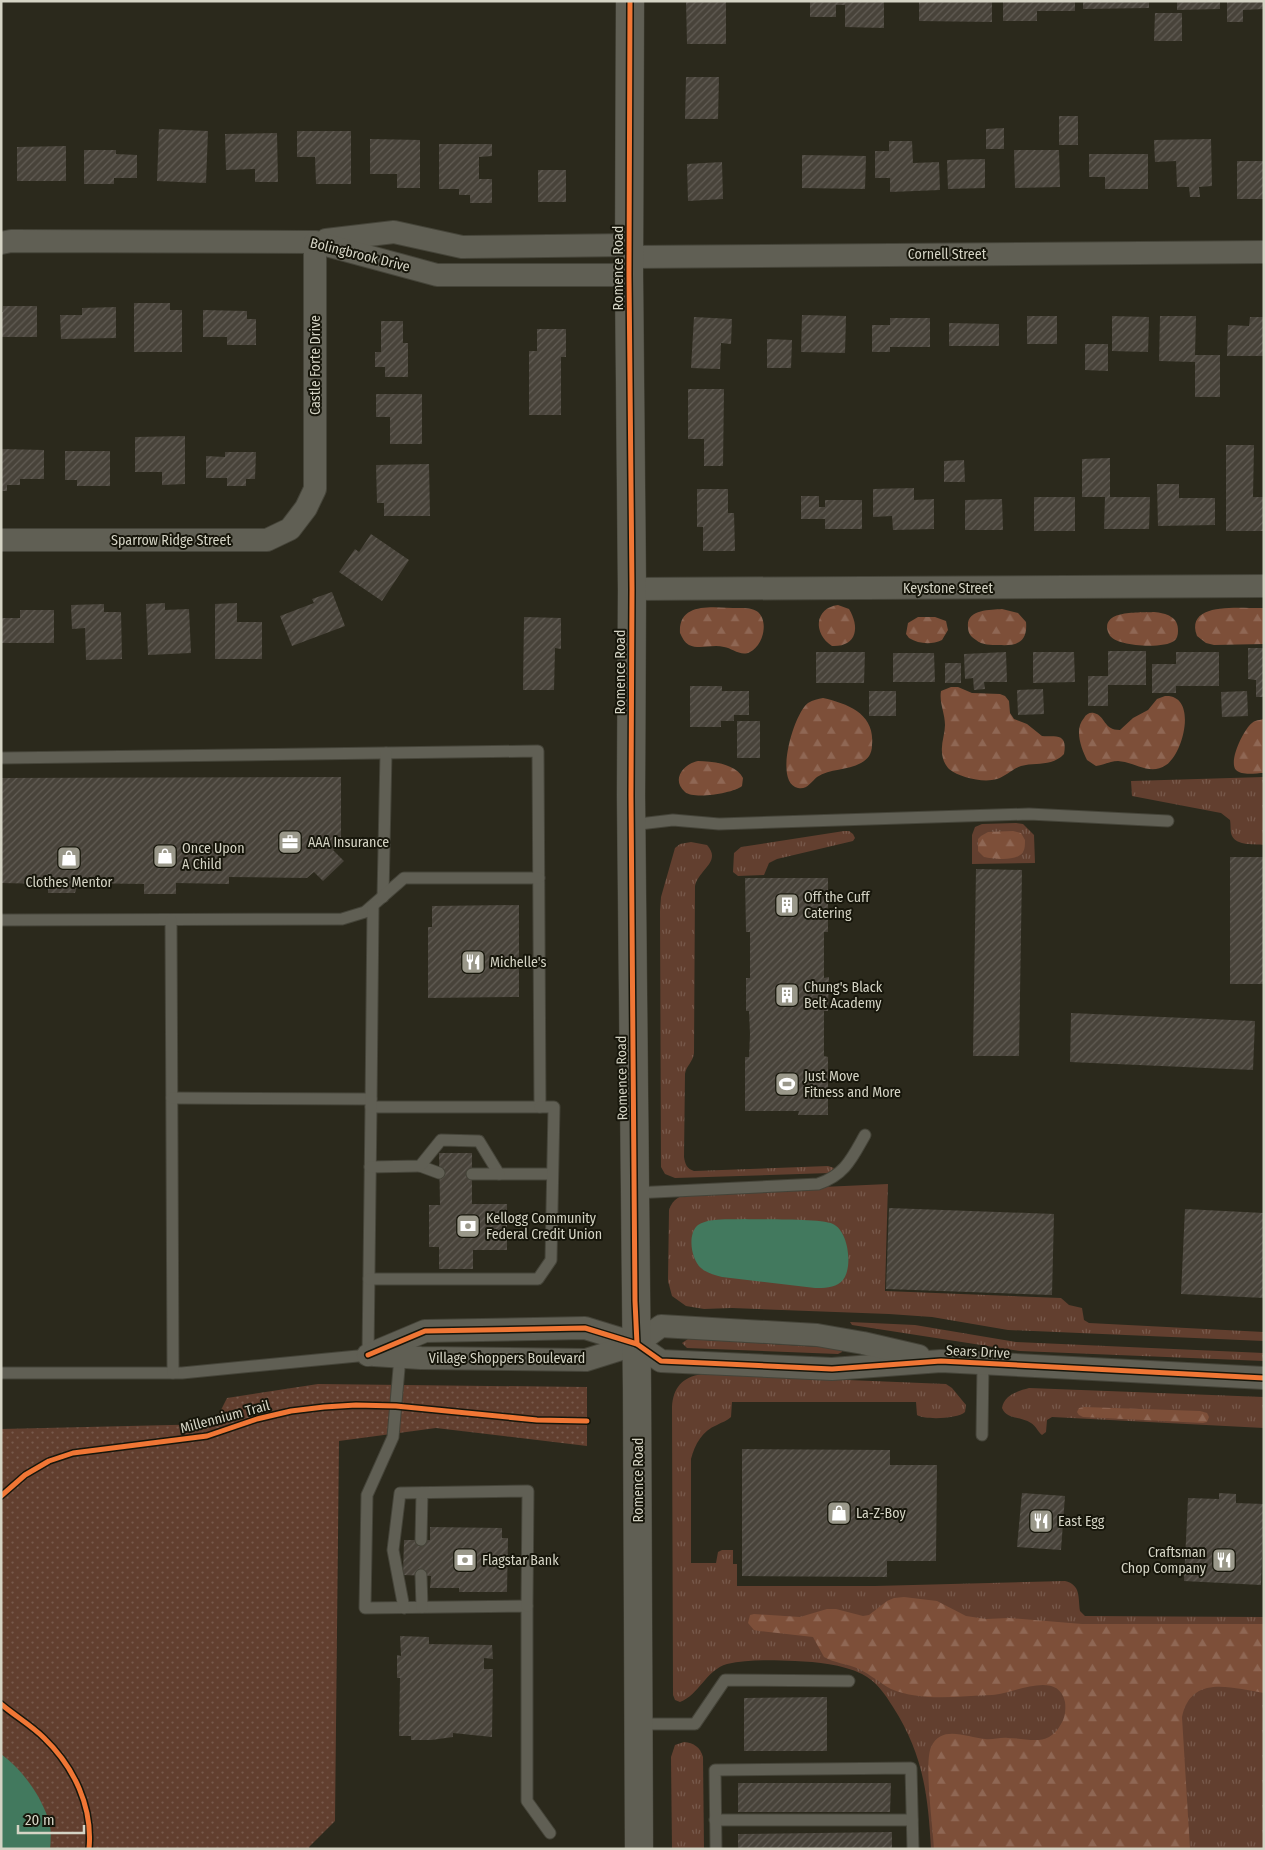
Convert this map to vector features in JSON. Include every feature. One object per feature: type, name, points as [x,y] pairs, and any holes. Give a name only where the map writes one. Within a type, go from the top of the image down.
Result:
[{"type":"street","name":"Romence Road","points":[[630,1],[631,826],[637,1344],[639,1849]]},
{"type":"street","points":[[315,242],[394,232],[462,247],[629,259]]},
{"type":"street","name":"Bolingbrook Drive","points":[[1,243],[11,241],[315,242],[437,275],[629,259]]},
{"type":"street","name":"Castle Forte Drive","points":[[315,242],[315,489]]},
{"type":"street","name":"Cornell Street","points":[[629,259],[1264,252]]},
{"type":"street","name":"Sparrow Ridge Street","points":[[1,540],[267,540],[290,530],[306,508],[315,489]]},
{"type":"street","name":"Keystone Street","points":[[632,588],[1264,586]]},
{"type":"street","name":"Sears Drive","points":[[941,1361],[841,1338],[796,1333],[661,1326],[637,1344],[661,1361],[832,1369],[941,1361],[1264,1378]]},
{"type":"street","name":"Village Shoppers Boulevard","points":[[368,1355],[425,1331],[585,1328],[637,1344]]},
{"type":"street","name":"Village Shoppers Boulevard","points":[[368,1355],[586,1360],[637,1344]]},
{"type":"lane","points":[[1,758],[538,751],[540,1107]]},
{"type":"lane","points":[[383,896],[386,753]]},
{"type":"lane","points":[[631,826],[672,820],[719,824],[1029,814],[1168,821]]},
{"type":"lane","points":[[1,920],[342,919],[365,912],[404,878],[539,878]]},
{"type":"lane","points":[[1,1373],[173,1373],[368,1355],[373,906]]},
{"type":"lane","points":[[171,920],[173,1373]]},
{"type":"lane","points":[[172,1098],[554,1107],[551,1260],[538,1279],[369,1279]]},
{"type":"lane","points":[[634,1193],[818,1184],[830,1180],[841,1172],[850,1162],[865,1135]]},
{"type":"lane","points":[[420,1166],[441,1140],[479,1141],[499,1174]]},
{"type":"lane","points":[[370,1167],[420,1166],[440,1173]]},
{"type":"lane","points":[[472,1174],[552,1174]]},
{"type":"lane","points":[[400,1357],[393,1437],[368,1495],[365,1608],[527,1606]]},
{"type":"lane","points":[[982,1436],[983,1363]]},
{"type":"lane","points":[[404,1608],[393,1550],[400,1493],[528,1491],[527,1801],[550,1833]]},
{"type":"lane","points":[[421,1540],[422,1492]]},
{"type":"lane","points":[[421,1576],[422,1607]]},
{"type":"lane","points":[[639,1724],[695,1724],[725,1680],[849,1681]]},
{"type":"lane","points":[[716,1849],[715,1770],[911,1768],[913,1849]]},
{"type":"lane","points":[[715,1820],[912,1820]]},
{"type":"green space","points":[[838,605],[849,609],[855,629],[854,635],[847,643],[832,646],[822,635],[819,629],[819,622],[824,611]]},
{"type":"green space","points":[[700,608],[749,608],[758,612],[764,627],[758,645],[750,652],[740,653],[720,646],[702,647],[689,645],[680,633],[681,622],[685,615]]},
{"type":"green space","points":[[1231,608],[1264,608],[1264,644],[1214,645],[1206,643],[1197,636],[1195,625],[1199,617],[1207,612]]},
{"type":"green space","points":[[1002,609],[1018,613],[1026,622],[1025,635],[1020,642],[1011,645],[990,645],[981,643],[971,636],[968,621],[971,617],[985,610]]},
{"type":"green space","points":[[1154,612],[1163,613],[1171,617],[1178,626],[1177,638],[1169,644],[1150,646],[1129,644],[1120,642],[1109,634],[1107,626],[1115,616]]},
{"type":"green space","points":[[918,617],[935,617],[946,621],[948,630],[942,640],[934,643],[925,643],[909,638],[906,634],[908,623]]},
{"type":"green space","points":[[951,687],[958,687],[972,693],[1000,694],[1005,696],[1009,701],[1010,713],[1014,719],[1027,724],[1042,736],[1056,736],[1062,739],[1065,747],[1064,754],[1054,761],[1021,766],[1000,778],[992,780],[972,779],[959,775],[949,769],[945,763],[942,749],[945,725],[941,691]]},
{"type":"green space","points":[[1165,696],[1175,698],[1182,704],[1185,714],[1185,726],[1178,749],[1166,765],[1160,768],[1148,769],[1118,761],[1096,766],[1087,760],[1081,744],[1079,728],[1087,714],[1093,713],[1098,715],[1110,728],[1120,730],[1133,718],[1148,710],[1157,699]]},
{"type":"green space","points":[[823,698],[851,707],[865,718],[872,734],[871,751],[868,758],[856,766],[822,774],[806,787],[798,788],[791,783],[787,774],[788,747],[797,720],[803,709],[808,703]]},
{"type":"green space","points":[[1264,719],[1264,773],[1245,774],[1239,772],[1234,766],[1234,760],[1241,738],[1252,723]]},
{"type":"green space","points":[[698,761],[717,763],[735,769],[743,778],[742,786],[738,789],[714,795],[697,795],[685,792],[679,783],[681,773],[688,765]]},
{"type":"green space","points":[[1264,777],[1264,845],[1246,844],[1234,839],[1231,834],[1230,820],[1221,813],[1132,796],[1131,781]]},
{"type":"green space","points":[[982,824],[1023,824],[1034,835],[1035,863],[972,864],[972,835],[975,827]]},
{"type":"green space","points":[[849,831],[853,834],[855,838],[853,841],[777,859],[769,863],[764,875],[738,876],[733,872],[734,853],[741,847]]},
{"type":"green space","points":[[1013,831],[1021,833],[1025,840],[1023,852],[1010,859],[984,857],[978,851],[978,839],[988,832]]},
{"type":"green space","points":[[691,842],[707,845],[712,856],[711,861],[697,880],[695,886],[694,1053],[685,1074],[684,1157],[686,1164],[688,1168],[694,1171],[828,1166],[834,1168],[830,1173],[675,1178],[665,1174],[661,1167],[661,897],[675,848],[680,844]]},
{"type":"green space","points":[[888,1184],[885,1291],[1061,1298],[1069,1305],[1082,1308],[1084,1320],[1089,1323],[1264,1332],[1264,1341],[1008,1330],[932,1317],[889,1314],[732,1308],[704,1309],[686,1306],[672,1296],[668,1281],[669,1210],[675,1200],[680,1197],[691,1193]]},
{"type":"green space","points":[[850,1322],[915,1325],[1016,1342],[1264,1353],[1264,1361],[1020,1351],[852,1325]]},
{"type":"green space","points":[[688,1339],[838,1348],[842,1352],[838,1354],[687,1348],[682,1343]]},
{"type":"green space","points":[[702,1374],[946,1384],[952,1388],[966,1405],[965,1412],[956,1416],[933,1418],[917,1415],[916,1402],[732,1402],[731,1417],[703,1434],[697,1443],[691,1459],[691,1563],[716,1563],[718,1552],[733,1550],[733,1564],[737,1564],[737,1586],[875,1586],[1065,1581],[1074,1585],[1078,1592],[1080,1611],[1085,1616],[1264,1617],[1264,1849],[931,1849],[926,1792],[911,1741],[887,1697],[876,1684],[862,1674],[838,1666],[804,1661],[743,1661],[727,1664],[713,1671],[687,1699],[680,1702],[675,1700],[673,1695],[672,1407],[674,1394],[680,1385],[689,1378]]},
{"type":"green space","points":[[318,1384],[587,1387],[587,1446],[436,1428],[339,1441],[335,1821],[309,1849],[1,1849],[1,1429],[214,1424],[227,1398]]},
{"type":"green space","points":[[1029,1388],[1264,1397],[1264,1428],[1052,1417],[1047,1420],[1046,1432],[1042,1435],[1031,1423],[1007,1414],[1002,1408],[1009,1397],[1016,1392]]},
{"type":"green space","points":[[1079,1408],[1200,1411],[1207,1413],[1209,1417],[1207,1422],[1203,1423],[1083,1417],[1077,1412]]},
{"type":"green space","points":[[904,1597],[937,1601],[966,1616],[986,1619],[1009,1618],[1082,1624],[1264,1624],[1264,1693],[1226,1687],[1203,1689],[1194,1694],[1187,1703],[1182,1717],[1190,1849],[934,1849],[928,1767],[931,1747],[936,1740],[948,1734],[988,1739],[1044,1739],[1056,1731],[1063,1719],[1065,1702],[1061,1692],[1054,1687],[1044,1685],[992,1695],[915,1696],[891,1689],[859,1669],[824,1657],[813,1637],[754,1630],[748,1623],[750,1615],[754,1614],[800,1617],[827,1609],[836,1609],[863,1616],[869,1615],[887,1601]]},
{"type":"green space","points":[[684,1742],[696,1746],[703,1757],[704,1849],[672,1849],[671,1757],[675,1745]]},
{"type":"shaded area","points":[[714,1220],[804,1220],[833,1224],[843,1234],[848,1251],[845,1277],[835,1285],[815,1288],[722,1277],[708,1273],[701,1268],[695,1259],[691,1240],[692,1234],[698,1225]]},
{"type":"shaded area","points":[[1,1754],[17,1768],[37,1795],[50,1825],[50,1849],[1,1849]]},
{"type":"building","points":[[686,1],[726,1],[726,44],[687,44]]},
{"type":"building","points":[[810,1],[884,1],[884,28],[845,27],[845,5],[836,5],[836,17],[810,17]]},
{"type":"building","points":[[919,1],[992,1],[992,22],[919,21]]},
{"type":"building","points":[[1003,1],[1075,1],[1075,11],[1037,11],[1037,21],[1003,21]]},
{"type":"building","points":[[1083,1],[1149,1],[1149,8],[1083,9]]},
{"type":"building","points":[[1177,1],[1220,1],[1220,9],[1177,10]]},
{"type":"building","points":[[1227,1],[1264,1],[1264,9],[1243,10],[1243,22],[1227,22]]},
{"type":"building","points":[[1155,13],[1182,13],[1182,41],[1154,41]]},
{"type":"building","points":[[686,77],[719,77],[718,119],[685,119]]},
{"type":"building","points":[[1059,116],[1078,116],[1078,145],[1059,145]]},
{"type":"building","points":[[1004,128],[1004,149],[986,149],[986,129]]},
{"type":"building","points":[[159,129],[208,131],[206,183],[157,181]]},
{"type":"building","points":[[297,131],[351,131],[351,184],[316,184],[315,157],[297,157]]},
{"type":"building","points":[[277,133],[278,182],[255,182],[255,169],[226,170],[225,134]]},
{"type":"building","points":[[370,139],[420,140],[420,188],[397,188],[397,174],[370,174]]},
{"type":"building","points":[[1211,139],[1212,186],[1199,187],[1200,197],[1190,197],[1189,187],[1177,187],[1176,161],[1155,162],[1154,140]]},
{"type":"building","points":[[889,141],[912,141],[913,163],[939,162],[940,190],[890,192],[890,178],[875,178],[875,151],[889,151]]},
{"type":"building","points":[[439,144],[492,144],[492,156],[479,157],[479,179],[492,179],[492,203],[470,203],[470,195],[459,195],[459,189],[439,189]]},
{"type":"building","points":[[66,146],[66,181],[17,181],[17,147]]},
{"type":"building","points":[[84,150],[116,150],[116,154],[137,155],[137,178],[114,178],[114,184],[84,184]]},
{"type":"building","points":[[1014,150],[1059,150],[1060,187],[1015,188]]},
{"type":"building","points":[[1089,154],[1148,154],[1148,189],[1105,189],[1105,177],[1089,177]]},
{"type":"building","points":[[802,155],[866,156],[865,189],[802,188]]},
{"type":"building","points":[[985,159],[985,188],[948,189],[947,160]]},
{"type":"building","points":[[1237,161],[1264,161],[1264,199],[1237,199]]},
{"type":"building","points":[[722,162],[723,199],[688,201],[687,164]]},
{"type":"building","points":[[538,170],[566,170],[566,202],[538,202]]},
{"type":"building","points":[[134,303],[170,303],[170,310],[182,310],[182,352],[134,352]]},
{"type":"building","points":[[3,306],[37,306],[37,337],[1,337],[1,312],[3,312]]},
{"type":"building","points":[[116,307],[116,338],[61,339],[60,315],[82,315],[82,308]]},
{"type":"building","points":[[203,310],[247,311],[247,319],[256,319],[256,345],[227,345],[227,337],[203,337]]},
{"type":"building","points":[[802,315],[846,316],[845,353],[801,352]]},
{"type":"building","points":[[1027,316],[1057,316],[1057,344],[1027,344]]},
{"type":"building","points":[[1112,316],[1149,317],[1148,352],[1112,351]]},
{"type":"building","points":[[1160,316],[1196,316],[1195,355],[1220,355],[1220,397],[1195,397],[1195,362],[1159,361]]},
{"type":"building","points":[[694,317],[732,319],[731,344],[721,343],[720,369],[691,368]]},
{"type":"building","points":[[1250,317],[1264,317],[1264,356],[1227,356],[1228,325],[1249,326]]},
{"type":"building","points":[[890,318],[930,318],[930,347],[890,347],[890,352],[872,352],[872,325],[890,325]]},
{"type":"building","points":[[381,321],[403,321],[403,343],[408,343],[408,377],[385,377],[385,367],[375,367],[375,352],[381,352]]},
{"type":"building","points":[[949,323],[999,324],[999,346],[949,346]]},
{"type":"building","points":[[537,329],[566,329],[566,357],[561,357],[561,415],[529,415],[529,351],[537,351]]},
{"type":"building","points":[[767,339],[792,340],[791,368],[767,368]]},
{"type":"building","points":[[1085,344],[1108,344],[1108,371],[1085,370]]},
{"type":"building","points":[[688,389],[724,389],[723,466],[704,466],[704,439],[688,439]]},
{"type":"building","points":[[376,394],[422,394],[422,444],[390,444],[390,417],[376,417]]},
{"type":"building","points":[[185,436],[185,484],[162,485],[162,472],[135,472],[135,437]]},
{"type":"building","points":[[1226,445],[1254,445],[1253,497],[1264,497],[1264,531],[1226,531]]},
{"type":"building","points":[[1,449],[44,450],[44,479],[20,479],[20,485],[7,485],[7,491],[1,491]]},
{"type":"building","points":[[65,451],[110,451],[110,486],[77,486],[77,480],[65,480]]},
{"type":"building","points":[[225,452],[256,452],[255,479],[246,479],[246,486],[227,486],[227,478],[206,478],[206,456],[225,457]]},
{"type":"building","points":[[1110,458],[1110,497],[1150,497],[1149,529],[1104,529],[1105,497],[1082,497],[1082,459]]},
{"type":"building","points":[[964,460],[965,482],[944,482],[944,461]]},
{"type":"building","points":[[429,464],[430,516],[384,516],[384,503],[377,503],[376,465]]},
{"type":"building","points":[[1157,484],[1179,484],[1179,498],[1215,498],[1215,525],[1158,526]]},
{"type":"building","points":[[914,488],[914,500],[934,499],[934,529],[893,530],[892,516],[873,517],[873,489]]},
{"type":"building","points":[[697,489],[728,489],[728,513],[734,513],[735,551],[703,551],[703,527],[697,527]]},
{"type":"building","points":[[801,496],[819,496],[819,507],[825,507],[825,500],[862,500],[862,529],[825,529],[825,519],[801,519]]},
{"type":"building","points":[[1034,497],[1075,497],[1075,531],[1034,531]]},
{"type":"building","points":[[1002,499],[1003,530],[965,530],[965,500]]},
{"type":"building","points":[[371,534],[409,560],[382,601],[339,572],[355,549],[359,552]]},
{"type":"building","points":[[332,592],[345,626],[292,646],[280,616],[314,603],[312,599]]},
{"type":"building","points":[[165,603],[165,610],[189,609],[191,653],[148,655],[146,604]]},
{"type":"building","points":[[237,603],[237,622],[262,622],[262,659],[215,659],[215,604]]},
{"type":"building","points":[[104,604],[104,612],[121,612],[122,659],[86,660],[85,628],[72,629],[71,605]]},
{"type":"building","points":[[20,610],[54,610],[54,643],[1,643],[1,618],[20,618]]},
{"type":"building","points":[[524,617],[561,618],[561,649],[555,648],[554,690],[523,690]]},
{"type":"building","points":[[1248,648],[1264,648],[1264,697],[1256,697],[1256,680],[1248,679]]},
{"type":"building","points":[[1108,651],[1146,651],[1146,685],[1108,685],[1108,706],[1088,706],[1088,676],[1108,676]]},
{"type":"building","points":[[816,652],[865,652],[864,683],[816,683]]},
{"type":"building","points":[[1006,652],[1007,682],[984,682],[985,689],[974,690],[973,678],[965,679],[964,654]]},
{"type":"building","points":[[1033,652],[1074,652],[1075,682],[1033,683]]},
{"type":"building","points":[[1176,652],[1219,652],[1219,686],[1176,686],[1176,693],[1152,693],[1152,664],[1176,664]]},
{"type":"building","points":[[893,653],[934,653],[935,682],[893,682]]},
{"type":"building","points":[[945,663],[961,663],[961,683],[945,683]]},
{"type":"building","points":[[690,686],[722,686],[722,691],[749,691],[749,715],[734,715],[734,721],[721,721],[721,727],[690,727]]},
{"type":"building","points":[[1043,689],[1044,714],[1018,715],[1017,690]]},
{"type":"building","points":[[869,691],[896,691],[896,716],[869,716]]},
{"type":"building","points":[[1247,691],[1248,716],[1222,717],[1221,692]]},
{"type":"building","points":[[737,721],[760,721],[760,758],[737,758]]},
{"type":"building","points":[[341,777],[341,846],[333,850],[344,861],[323,881],[314,872],[307,878],[229,877],[229,884],[176,883],[176,894],[144,894],[144,884],[78,883],[75,893],[48,893],[48,884],[1,883],[1,778]]},
{"type":"building","points":[[1230,857],[1264,857],[1264,984],[1230,984]]},
{"type":"building","points":[[976,869],[1022,870],[1019,1056],[973,1056]]},
{"type":"building","points":[[745,878],[828,878],[828,932],[824,932],[824,978],[829,977],[828,1011],[824,1011],[824,1056],[828,1057],[828,1115],[798,1115],[799,1111],[745,1111],[745,1057],[749,1057],[750,1034],[749,1011],[746,1011],[746,978],[750,978],[750,932],[746,932]]},
{"type":"building","name":"Michelle's","points":[[519,905],[519,997],[428,998],[428,927],[432,927],[432,906]]},
{"type":"building","points":[[1071,1013],[1255,1021],[1253,1070],[1070,1062]]},
{"type":"building","name":"Kellogg Community Federal Credit Union","points":[[439,1153],[472,1153],[472,1204],[507,1204],[507,1250],[473,1250],[473,1269],[439,1269],[439,1247],[429,1247],[429,1205],[440,1205]]},
{"type":"building","points":[[889,1208],[1054,1214],[1052,1295],[886,1289]]},
{"type":"building","points":[[1185,1209],[1264,1213],[1264,1298],[1181,1294]]},
{"type":"building","name":"La-Z-Boy","points":[[742,1449],[890,1450],[890,1465],[937,1465],[936,1561],[887,1561],[887,1577],[742,1576]]},
{"type":"building","name":"East Egg","points":[[1022,1493],[1065,1496],[1061,1550],[1017,1547]]},
{"type":"building","name":"Craftsman Chop Company","points":[[1219,1493],[1236,1494],[1236,1503],[1264,1504],[1261,1585],[1184,1581],[1188,1498],[1219,1499]]},
{"type":"building","points":[[430,1527],[502,1528],[502,1538],[508,1538],[507,1592],[459,1592],[459,1588],[430,1588],[431,1576],[403,1575],[404,1540],[430,1540]]},
{"type":"building","points":[[400,1636],[429,1637],[429,1644],[492,1645],[493,1659],[484,1658],[484,1669],[493,1669],[492,1737],[453,1733],[453,1737],[411,1740],[411,1736],[399,1736],[400,1678],[397,1678],[397,1655],[401,1656]]},
{"type":"building","points":[[827,1697],[827,1751],[744,1751],[744,1698]]},
{"type":"building","points":[[738,1783],[891,1783],[890,1812],[738,1812]]},
{"type":"building","points":[[892,1832],[892,1849],[738,1849],[738,1834]]},
{"type":"cycle path","points":[[630,1],[631,796],[635,1301],[637,1344]]},
{"type":"cycle path","points":[[368,1355],[425,1331],[585,1328],[637,1344],[661,1361],[832,1369],[941,1361],[1264,1378]]},
{"type":"cycle path","name":"Millennium Trail","points":[[1,1496],[25,1475],[49,1461],[73,1453],[207,1436],[257,1419],[291,1411],[356,1405],[396,1406],[537,1420],[587,1421]]},
{"type":"cycle path","points":[[1,1704],[44,1738],[55,1749],[72,1775],[79,1789],[88,1818],[89,1849]]},
{"type":"place","name":"AAA Insurance","points":[[290,842]]},
{"type":"place","name":"Once Upon A Child","points":[[165,856]]},
{"type":"place","name":"Clothes Mentor","points":[[69,858]]},
{"type":"place","name":"Off the Cuff Catering","points":[[787,905]]},
{"type":"place","name":"Michelle's","points":[[473,962]]},
{"type":"place","name":"Chung's Black Belt Academy","points":[[787,995]]},
{"type":"place","name":"Just Move Fitness and More","points":[[787,1084]]},
{"type":"place","name":"Kellogg Community Federal Credit Union","points":[[468,1226]]},
{"type":"place","name":"La-Z-Boy","points":[[839,1513]]},
{"type":"place","name":"East Egg","points":[[1041,1521]]},
{"type":"place","name":"Flagstar Bank","points":[[465,1560]]},
{"type":"place","name":"Craftsman Chop Company","points":[[1224,1560]]}]
